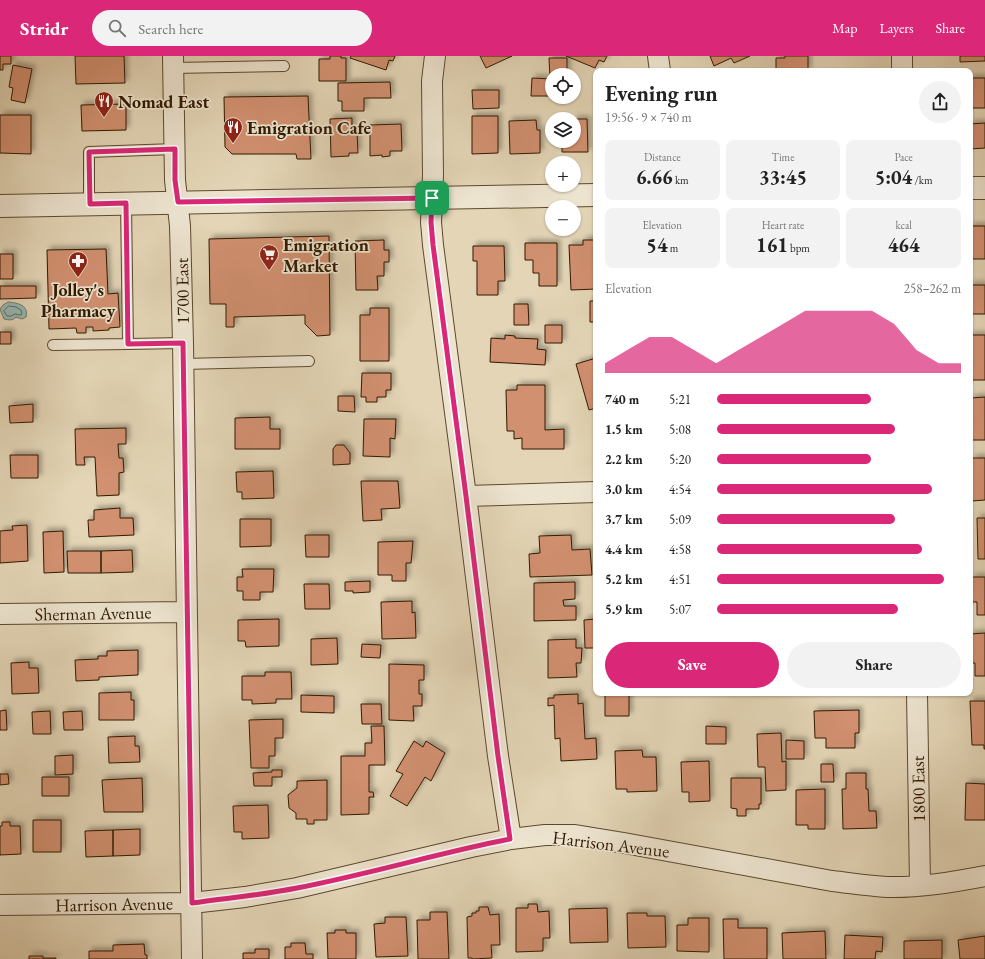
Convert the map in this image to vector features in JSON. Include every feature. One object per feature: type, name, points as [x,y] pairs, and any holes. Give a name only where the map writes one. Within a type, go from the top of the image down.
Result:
[{"type":"street","points":[[435,56],[432,81],[433,175],[431,222],[433,245],[498,756],[510,839]]},
{"type":"street","points":[[658,56],[660,68]]},
{"type":"street","points":[[902,56],[902,68]]},
{"type":"street","name":"1700 East","points":[[173,62],[175,180],[180,226],[183,343],[192,959]]},
{"type":"street","points":[[973,188],[985,188]]},
{"type":"street","points":[[0,206],[593,195]]},
{"type":"street","points":[[466,496],[593,492]]},
{"type":"street","name":"Sherman Avenue","points":[[0,614],[186,612]]},
{"type":"street","name":"1800 East","points":[[917,696],[920,885]]},
{"type":"street","name":"Harrison Avenue","points":[[0,905],[192,903],[245,897],[297,888],[471,847],[510,839],[545,835],[574,835],[848,883],[888,887],[920,885],[985,876]]},
{"type":"lane","points":[[173,62],[284,66]]},
{"type":"lane","points":[[90,204],[89,152],[175,149]]},
{"type":"lane","points":[[126,203],[128,344]]},
{"type":"lane","points":[[53,346],[183,343]]},
{"type":"lane","points":[[183,364],[309,361]]},
{"type":"water","points":[[8,302],[22,305],[26,310],[26,317],[22,319],[16,317],[12,320],[4,319],[0,309]]},
{"type":"building","points":[[0,56],[11,56],[11,64],[3,64],[3,70],[0,70]]},
{"type":"building","points":[[75,56],[124,56],[125,83],[76,84]]},
{"type":"building","points":[[330,56],[341,56],[341,58],[346,58],[346,81],[319,81],[319,59],[330,59]]},
{"type":"building","points":[[351,56],[395,56],[393,61],[389,60],[386,70],[350,58]]},
{"type":"building","points":[[480,56],[512,56],[486,68]]},
{"type":"building","points":[[566,56],[607,56],[604,62],[599,60],[595,68]]},
{"type":"building","points":[[710,56],[750,56],[734,63],[731,58],[714,66]]},
{"type":"building","points":[[785,56],[808,56],[808,68],[776,68],[776,58],[785,58]]},
{"type":"building","points":[[960,56],[985,56],[985,61],[960,62]]},
{"type":"building","points":[[549,58],[567,58],[567,68],[550,68]]},
{"type":"building","points":[[13,65],[32,69],[25,103],[11,100],[13,88],[9,87]]},
{"type":"building","points":[[532,78],[545,79],[545,96],[531,96]]},
{"type":"building","points":[[973,78],[985,78],[985,108],[973,108]]},
{"type":"building","points":[[390,82],[391,98],[364,98],[364,111],[342,111],[342,101],[338,101],[338,83]]},
{"type":"building","points":[[472,90],[499,90],[499,108],[473,109]]},
{"type":"building","points":[[308,96],[311,159],[297,159],[296,154],[232,154],[225,147],[224,97]]},
{"type":"building","name":"Nomad East","points":[[126,104],[126,130],[82,131],[81,105]]},
{"type":"building","points":[[0,115],[31,115],[31,154],[0,153]]},
{"type":"building","points":[[472,116],[498,116],[498,153],[472,154]]},
{"type":"building","points":[[352,118],[352,133],[357,132],[358,153],[349,153],[349,156],[331,157],[330,119]]},
{"type":"building","points":[[581,119],[587,119],[588,152],[562,152],[562,148],[581,148]]},
{"type":"building","points":[[536,120],[537,130],[540,130],[540,153],[510,154],[509,121]]},
{"type":"building","points":[[985,123],[985,148],[973,149],[973,124]]},
{"type":"building","points":[[401,124],[402,151],[390,151],[390,156],[370,156],[370,125]]},
{"type":"building","points":[[973,226],[985,226],[985,259],[973,259]]},
{"type":"building","name":"Emigration Market","points":[[329,236],[330,335],[317,336],[305,324],[305,315],[234,317],[234,327],[226,327],[226,304],[210,304],[209,239]]},
{"type":"building","points":[[384,240],[384,250],[389,250],[389,262],[384,262],[384,276],[377,276],[378,290],[356,290],[355,241]]},
{"type":"building","points":[[583,240],[593,240],[593,289],[571,290],[569,245],[583,245]]},
{"type":"building","points":[[525,243],[557,243],[557,286],[539,286],[539,273],[533,273],[533,260],[525,260]]},
{"type":"building","points":[[473,246],[504,246],[505,281],[498,281],[498,295],[477,295],[477,261],[473,261]]},
{"type":"building","points":[[106,249],[108,294],[118,293],[120,327],[109,328],[109,330],[93,331],[93,327],[86,327],[86,333],[77,333],[76,328],[49,329],[47,250]]},
{"type":"building","points":[[0,254],[13,254],[13,279],[0,279]]},
{"type":"building","points":[[973,285],[985,285],[985,314],[973,314]]},
{"type":"building","points":[[0,286],[36,286],[36,298],[0,299]]},
{"type":"building","points":[[590,301],[593,301],[593,322],[590,322]]},
{"type":"building","points":[[514,304],[528,304],[529,325],[514,325]]},
{"type":"building","points":[[370,308],[389,308],[389,361],[360,361],[360,315],[370,315]]},
{"type":"building","points":[[545,325],[562,325],[562,343],[545,343]]},
{"type":"building","points":[[0,332],[11,332],[11,344],[0,344]]},
{"type":"building","points":[[505,335],[515,336],[515,338],[538,339],[537,349],[546,350],[545,365],[490,362],[491,338],[505,339]]},
{"type":"building","points":[[973,335],[985,335],[985,380],[973,380]]},
{"type":"building","points":[[593,359],[593,409],[589,410],[576,364]]},
{"type":"building","points":[[362,373],[391,373],[391,390],[386,390],[386,397],[377,397],[377,402],[366,402],[366,397],[361,397]]},
{"type":"building","points":[[517,385],[545,385],[545,430],[564,429],[564,449],[522,449],[522,438],[514,439],[514,431],[507,431],[506,390],[517,390]]},
{"type":"building","points":[[338,396],[354,396],[355,412],[338,411]]},
{"type":"building","points":[[985,397],[985,440],[973,440],[973,398]]},
{"type":"building","points":[[33,404],[33,422],[10,423],[9,406]]},
{"type":"building","points":[[270,417],[270,429],[280,429],[280,449],[235,449],[235,418]]},
{"type":"building","points":[[364,419],[396,419],[395,439],[390,438],[390,457],[363,456]]},
{"type":"building","points":[[126,428],[126,444],[118,444],[119,458],[123,458],[124,472],[119,473],[119,495],[97,496],[95,457],[84,457],[85,465],[76,465],[75,429]]},
{"type":"building","points":[[336,445],[344,445],[350,453],[350,464],[333,465],[333,449]]},
{"type":"building","points":[[10,455],[38,455],[38,478],[11,478]]},
{"type":"building","points":[[973,458],[985,458],[985,500],[973,501]]},
{"type":"building","points":[[273,471],[274,498],[242,499],[242,492],[237,492],[236,472]]},
{"type":"building","points":[[361,481],[398,481],[400,508],[381,509],[382,520],[363,521]]},
{"type":"building","points":[[120,508],[120,518],[133,518],[134,535],[89,537],[88,520],[94,520],[94,510]]},
{"type":"building","points":[[977,518],[985,518],[985,559],[978,559]]},
{"type":"building","points":[[240,519],[271,519],[271,546],[240,547]]},
{"type":"building","points":[[27,525],[28,561],[0,563],[0,531],[13,530],[12,526]]},
{"type":"building","points":[[63,531],[64,572],[44,573],[43,532]]},
{"type":"building","points":[[305,535],[329,535],[329,557],[306,557]]},
{"type":"building","points":[[571,535],[572,550],[590,549],[592,575],[530,577],[529,554],[540,553],[539,536]]},
{"type":"building","points":[[413,541],[411,563],[406,563],[406,581],[392,581],[392,575],[378,575],[378,542]]},
{"type":"building","points":[[132,550],[133,572],[101,573],[101,551]]},
{"type":"building","points":[[67,551],[101,551],[101,573],[68,573]]},
{"type":"building","points":[[242,569],[274,569],[273,592],[260,592],[260,600],[243,600],[243,591],[237,591],[237,577],[243,577]]},
{"type":"building","points":[[973,577],[985,577],[985,615],[977,615],[977,602],[973,602]]},
{"type":"building","points":[[370,581],[370,592],[353,593],[353,591],[345,591],[345,582]]},
{"type":"building","points":[[575,582],[575,599],[563,600],[564,606],[576,606],[576,620],[534,621],[534,583]]},
{"type":"building","points":[[304,584],[329,584],[330,609],[305,609]]},
{"type":"building","points":[[412,601],[412,613],[415,612],[416,638],[382,639],[381,602]]},
{"type":"building","points":[[279,619],[279,646],[246,647],[245,641],[238,641],[238,620]]},
{"type":"building","points":[[593,619],[593,648],[585,648],[584,620]]},
{"type":"building","points":[[985,633],[985,676],[975,676],[975,663],[973,663],[973,634]]},
{"type":"building","points":[[337,638],[338,664],[311,665],[311,639]]},
{"type":"building","points":[[576,639],[576,648],[582,648],[581,663],[576,663],[577,677],[548,678],[548,640]]},
{"type":"building","points":[[362,644],[381,645],[380,658],[361,657]]},
{"type":"building","points":[[138,650],[138,675],[99,677],[99,680],[76,681],[75,660],[98,659],[98,656],[107,656],[107,651]]},
{"type":"building","points":[[29,662],[29,668],[38,668],[39,693],[12,694],[11,663]]},
{"type":"building","points":[[389,664],[424,665],[424,680],[419,680],[419,694],[422,694],[422,706],[413,706],[414,721],[389,720]]},
{"type":"building","points":[[265,672],[291,672],[292,699],[276,699],[276,703],[252,704],[252,700],[242,700],[242,676],[265,676]]},
{"type":"building","points":[[131,692],[131,700],[134,700],[134,720],[99,720],[99,693]]},
{"type":"building","points":[[578,694],[578,704],[583,703],[585,739],[596,738],[597,759],[561,761],[560,738],[555,739],[554,705],[548,706],[548,698],[554,698],[554,695]]},
{"type":"building","points":[[301,695],[334,696],[334,713],[301,712]]},
{"type":"building","points":[[605,696],[629,696],[629,716],[605,716]]},
{"type":"building","points":[[970,701],[985,701],[985,749],[984,745],[972,745]]},
{"type":"building","points":[[361,704],[381,704],[382,724],[362,724]]},
{"type":"building","points":[[6,710],[7,730],[0,730],[0,711]]},
{"type":"building","points":[[859,710],[859,733],[855,733],[855,748],[826,748],[826,738],[815,738],[814,711]]},
{"type":"building","points":[[50,711],[51,734],[33,734],[32,712]]},
{"type":"building","points":[[82,711],[83,730],[64,730],[63,712]]},
{"type":"building","points":[[283,719],[283,738],[275,738],[275,756],[269,756],[269,768],[251,768],[249,720]]},
{"type":"building","points":[[371,726],[384,726],[385,765],[369,765],[369,792],[373,792],[374,797],[369,797],[369,814],[341,815],[341,756],[365,756],[365,743],[372,743]]},
{"type":"building","points":[[706,726],[726,727],[726,744],[706,744]]},
{"type":"building","points":[[781,733],[782,762],[786,761],[786,790],[766,791],[765,767],[758,767],[757,734]]},
{"type":"building","points":[[135,736],[135,746],[139,746],[140,762],[109,763],[108,737]]},
{"type":"building","points":[[786,740],[804,741],[804,759],[786,759]]},
{"type":"building","points":[[414,741],[423,747],[426,741],[445,753],[431,781],[425,777],[407,806],[390,796],[403,774],[396,771]]},
{"type":"building","points":[[642,750],[643,757],[656,757],[657,791],[627,792],[627,789],[616,789],[615,751]]},
{"type":"building","points":[[73,755],[73,774],[55,775],[55,756]]},
{"type":"building","points":[[709,761],[710,801],[689,802],[689,792],[682,792],[681,762]]},
{"type":"building","points":[[821,764],[833,764],[834,782],[821,782]]},
{"type":"building","points":[[272,770],[282,770],[282,777],[272,777],[272,786],[254,786],[253,773],[272,772]]},
{"type":"building","points":[[846,773],[866,773],[866,789],[868,789],[869,811],[876,811],[877,828],[843,829],[842,789],[846,789]]},
{"type":"building","points":[[0,774],[8,774],[9,784],[0,785]]},
{"type":"building","points":[[42,777],[69,777],[69,796],[42,796]]},
{"type":"building","points":[[142,778],[143,812],[104,812],[102,780]]},
{"type":"building","points":[[731,778],[761,778],[761,804],[759,804],[759,809],[746,809],[746,816],[737,816],[737,809],[731,808]]},
{"type":"building","points":[[327,780],[327,820],[314,820],[314,824],[307,824],[307,819],[296,819],[296,813],[289,808],[288,795],[297,788],[297,781]]},
{"type":"building","points":[[966,783],[985,784],[985,820],[965,820]]},
{"type":"building","points":[[825,789],[825,829],[808,829],[808,825],[796,825],[796,790]]},
{"type":"building","points":[[268,805],[269,838],[242,839],[242,832],[234,832],[233,806]]},
{"type":"building","points":[[33,820],[61,820],[61,852],[33,852]]},
{"type":"building","points":[[2,822],[10,822],[10,826],[20,826],[21,854],[0,855],[0,826],[2,826]]},
{"type":"building","points":[[140,829],[140,855],[113,856],[113,830]]},
{"type":"building","points":[[113,830],[113,856],[86,857],[85,831]]},
{"type":"building","points":[[528,904],[537,904],[538,912],[549,911],[550,938],[543,938],[543,951],[516,952],[516,908],[528,908]]},
{"type":"building","points":[[479,907],[488,907],[490,915],[499,914],[500,945],[491,945],[492,958],[468,958],[467,917],[472,916],[472,913],[476,913],[476,911],[479,911]]},
{"type":"building","points":[[607,908],[608,942],[570,943],[569,909]]},
{"type":"building","points":[[430,912],[447,912],[449,959],[418,959],[417,920],[430,920]]},
{"type":"building","points":[[627,913],[647,913],[647,916],[665,916],[666,947],[628,948]]},
{"type":"building","points":[[385,917],[406,917],[408,956],[376,957],[374,924],[385,923]]},
{"type":"building","points":[[688,918],[709,918],[709,952],[677,951],[677,925],[688,925]]},
{"type":"building","points":[[723,919],[738,919],[738,928],[767,928],[767,959],[724,959]]},
{"type":"building","points":[[335,930],[346,930],[346,933],[356,933],[356,959],[328,959],[327,933],[335,933]]},
{"type":"building","points":[[825,931],[826,959],[783,959],[782,933]]},
{"type":"building","points":[[845,935],[883,937],[882,952],[876,951],[875,959],[844,959]]},
{"type":"building","points":[[985,936],[985,959],[960,959],[958,940]]},
{"type":"building","points":[[942,940],[942,959],[904,959],[904,941]]},
{"type":"building","points":[[291,943],[305,943],[306,954],[313,954],[313,959],[285,959],[285,947],[291,947]]},
{"type":"building","points":[[144,944],[147,959],[89,959],[89,951],[113,951],[113,945]]},
{"type":"building","points":[[255,949],[269,949],[269,959],[243,959],[243,953],[255,953]]},
{"type":"building","points":[[29,956],[43,956],[43,958],[56,959],[29,959]]},
{"type":"place","name":"Nomad East","points":[[104,118]]},
{"type":"place","name":"Emigration Cafe","points":[[233,144]]},
{"type":"place","name":"Emigration Market","points":[[269,271]]},
{"type":"place","name":"Jolley's Pharmacy","points":[[78,278]]},
{"type":"route","points":[[175,149],[175,180],[178,202],[432,198],[431,222],[433,245],[498,756],[510,839],[297,888],[245,897],[192,903],[186,612],[183,343],[128,344],[126,203],[90,204],[89,152],[175,149]]}]
